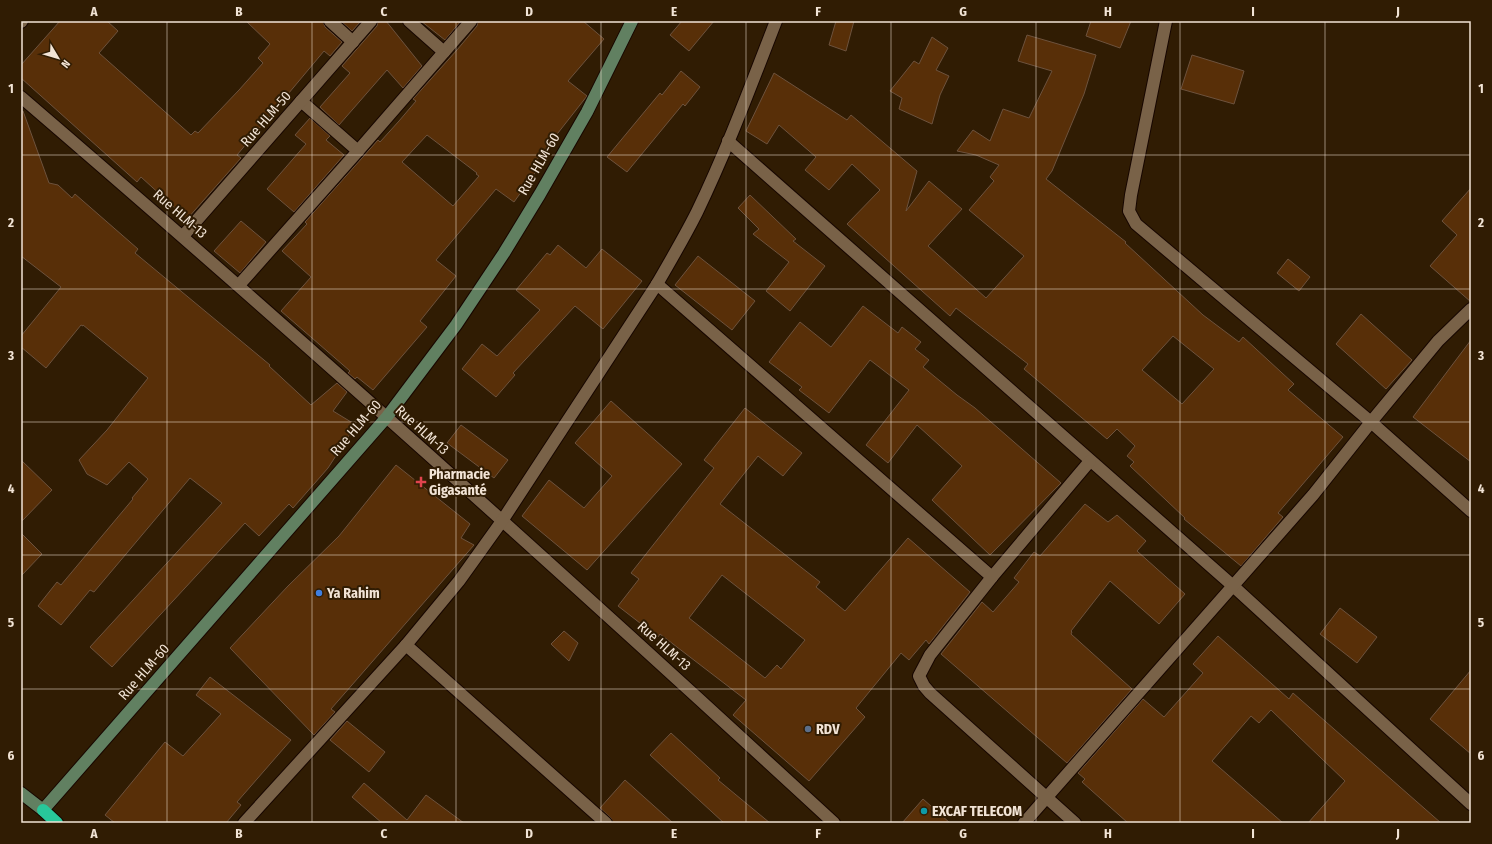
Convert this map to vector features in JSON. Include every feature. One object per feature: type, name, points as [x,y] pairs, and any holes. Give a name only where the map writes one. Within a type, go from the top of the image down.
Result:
[{"type":"highway","points":[[43,810],[57,823]]},
{"type":"street","points":[[330,21],[353,42]]},
{"type":"street","name":"Rue HLM-50","points":[[183,236],[371,21]]},
{"type":"street","points":[[409,21],[444,52]]},
{"type":"street","points":[[239,285],[471,21]]},
{"type":"street","name":"Rue HLM-60","points":[[43,810],[386,418],[456,325],[504,253],[540,194],[587,112],[632,21]]},
{"type":"street","points":[[244,823],[406,645],[459,581],[502,521],[657,284],[697,212],[728,141],[776,21]]},
{"type":"street","points":[[1166,21],[1131,195],[1129,212],[1136,224],[1371,422],[1471,511]]},
{"type":"street","name":"Rue HLM-13","points":[[21,97],[239,285],[631,636],[834,823]]},
{"type":"street","points":[[301,101],[358,151]]},
{"type":"street","points":[[728,141],[1232,585],[1471,804]]},
{"type":"street","points":[[657,284],[992,577]]},
{"type":"street","points":[[1024,823],[1313,494],[1438,341],[1471,309]]},
{"type":"street","points":[[1075,823],[930,693],[924,686],[919,676],[930,655],[992,577],[1090,461]]},
{"type":"street","points":[[406,645],[606,823]]},
{"type":"street","points":[[21,793],[43,810]]},
{"type":"building","points":[[60,21],[107,21],[118,31],[99,53],[191,135],[195,131],[198,133],[263,63],[258,58],[270,44],[246,21],[323,21],[325,27],[342,42],[330,56],[324,51],[237,155],[241,158],[187,219],[141,177],[137,182],[21,78],[21,65]]},
{"type":"building","points":[[341,21],[361,21],[352,31]]},
{"type":"building","points":[[378,21],[386,21],[422,66],[403,88],[387,70],[339,125],[320,107],[350,73],[342,66],[377,26]]},
{"type":"building","points":[[421,21],[461,21],[445,40]]},
{"type":"building","points":[[478,21],[583,21],[604,39],[568,81],[587,96],[532,166],[537,170],[514,202],[496,189],[436,260],[456,276],[420,321],[427,327],[373,390],[357,377],[355,379],[348,373],[350,371],[281,311],[311,277],[282,251],[307,224],[305,222],[378,140],[380,142],[399,121],[416,101],[413,99],[477,26]],"holes":[[[427,135],[477,173],[476,174],[479,176],[453,206],[402,162]]]},
{"type":"building","points":[[682,21],[714,21],[689,51],[670,35]]},
{"type":"building","points":[[836,21],[854,21],[846,51],[829,45]]},
{"type":"building","points":[[1091,21],[1131,21],[1120,48],[1086,36]]},
{"type":"building","points":[[1027,35],[1096,55],[1084,94],[1052,171],[1046,179],[1126,242],[1125,243],[1203,315],[1239,342],[1243,337],[1294,384],[1288,390],[1343,437],[1278,513],[1283,517],[1241,566],[1184,519],[1185,518],[1130,466],[1134,462],[1127,456],[1135,446],[1117,429],[1107,439],[1024,369],[1028,364],[956,308],[950,316],[847,224],[880,190],[852,164],[829,190],[805,170],[816,157],[779,125],[767,144],[746,131],[774,73],[847,120],[851,115],[917,171],[906,211],[929,181],[962,209],[928,246],[986,298],[1024,256],[969,210],[994,181],[990,177],[999,165],[976,155],[957,151],[973,130],[990,141],[1003,109],[1029,118],[1052,71],[1018,61]],"holes":[[[1173,336],[1214,369],[1182,404],[1142,370]]]},
{"type":"building","points":[[932,37],[948,48],[936,70],[949,76],[940,95],[932,124],[899,109],[902,98],[890,91],[914,61],[919,64]]},
{"type":"building","points":[[1192,55],[1244,71],[1234,104],[1181,89]]},
{"type":"building","points":[[681,71],[700,87],[685,106],[683,104],[627,172],[607,157],[660,93],[662,95]]},
{"type":"building","points":[[23,111],[49,183],[58,185],[72,198],[75,194],[138,249],[135,253],[270,365],[269,366],[311,405],[337,383],[347,392],[333,411],[356,425],[328,468],[293,508],[289,504],[259,536],[245,523],[112,667],[90,647],[222,503],[190,478],[94,592],[90,590],[61,625],[38,606],[57,582],[61,585],[148,479],[129,462],[107,485],[87,474],[79,460],[107,430],[148,378],[83,325],[81,325],[46,368],[21,347],[21,336],[61,287],[21,256],[21,112]]},
{"type":"building","points":[[310,118],[330,136],[326,140],[344,155],[294,212],[267,189],[306,144],[295,135]]},
{"type":"building","points":[[1471,188],[1471,302],[1430,266],[1457,235],[1442,221]]},
{"type":"building","points":[[750,195],[796,239],[793,241],[825,266],[790,311],[766,291],[789,262],[753,234],[759,229],[738,208]]},
{"type":"building","points":[[241,221],[266,242],[240,273],[214,251]]},
{"type":"building","points":[[558,245],[586,268],[602,249],[642,281],[603,329],[575,306],[513,373],[515,375],[496,397],[462,369],[482,344],[497,356],[540,310],[516,290],[547,253],[550,255]]},
{"type":"building","points":[[698,256],[755,301],[732,330],[675,285]]},
{"type":"building","points":[[1288,259],[1310,277],[1299,291],[1277,273]]},
{"type":"building","points":[[863,306],[898,333],[902,327],[921,342],[915,349],[929,360],[923,367],[975,408],[1061,483],[990,555],[932,500],[962,466],[917,425],[888,463],[866,445],[909,390],[870,360],[829,413],[799,390],[802,387],[769,362],[800,322],[831,347]]},
{"type":"building","points":[[1361,314],[1412,360],[1386,389],[1336,344]]},
{"type":"building","points":[[1471,340],[1471,462],[1413,417]]},
{"type":"building","points":[[611,401],[682,464],[587,570],[522,516],[549,480],[584,508],[612,476],[575,443]]},
{"type":"building","points":[[745,408],[802,453],[783,476],[758,456],[720,504],[820,582],[816,587],[845,611],[908,538],[970,592],[929,644],[926,640],[909,660],[901,653],[856,708],[865,717],[809,781],[733,715],[746,700],[660,634],[658,637],[618,606],[639,579],[631,573],[714,468],[704,460]],"holes":[[[722,575],[805,640],[781,669],[777,665],[765,678],[689,618]]]},
{"type":"building","points":[[461,425],[508,460],[494,478],[447,443]]},
{"type":"building","points":[[21,460],[52,490],[21,522]]},
{"type":"building","points":[[396,465],[470,524],[461,538],[474,545],[331,709],[335,712],[314,735],[230,648],[288,586],[339,536]]},
{"type":"building","points":[[1085,504],[1108,522],[1117,515],[1146,541],[1137,551],[1185,594],[1159,624],[1110,581],[1071,631],[1071,634],[1132,689],[1067,763],[941,654],[982,602],[993,612],[1019,582],[1014,578],[1034,552],[1040,556]]},
{"type":"building","points":[[21,533],[42,554],[21,576]]},
{"type":"building","points":[[1340,608],[1377,637],[1357,663],[1320,634]]},
{"type":"building","points":[[564,631],[578,643],[569,661],[551,644]]},
{"type":"building","points":[[1218,636],[1289,699],[1293,693],[1441,823],[1308,823],[1345,781],[1271,710],[1259,723],[1251,716],[1212,761],[1283,823],[1128,823],[1082,782],[1085,779],[1078,773],[1143,699],[1164,717],[1203,673],[1193,664]]},
{"type":"building","points":[[1471,670],[1471,754],[1430,719]]},
{"type":"building","points":[[210,677],[291,740],[237,802],[241,805],[226,823],[115,823],[105,815],[165,742],[183,756],[221,714],[196,695]]},
{"type":"building","points":[[347,721],[385,752],[369,772],[330,740]]},
{"type":"building","points":[[671,733],[720,778],[718,780],[770,823],[724,823],[650,755]]},
{"type":"building","points":[[625,780],[673,823],[613,823],[611,818],[600,808]]},
{"type":"building","points":[[364,783],[407,820],[426,795],[464,823],[382,823],[352,797]]},
{"type":"building","name":"EXCAF TELECOM","points":[[923,799],[950,823],[902,823]]},
{"type":"place","name":"Pharmacie Gigasanté","points":[[421,482]]},
{"type":"place","name":"Ya Rahim","points":[[319,593]]},
{"type":"place","name":"RDV","points":[[808,729]]},
{"type":"place","name":"EXCAF TELECOM","points":[[924,811]]}]
